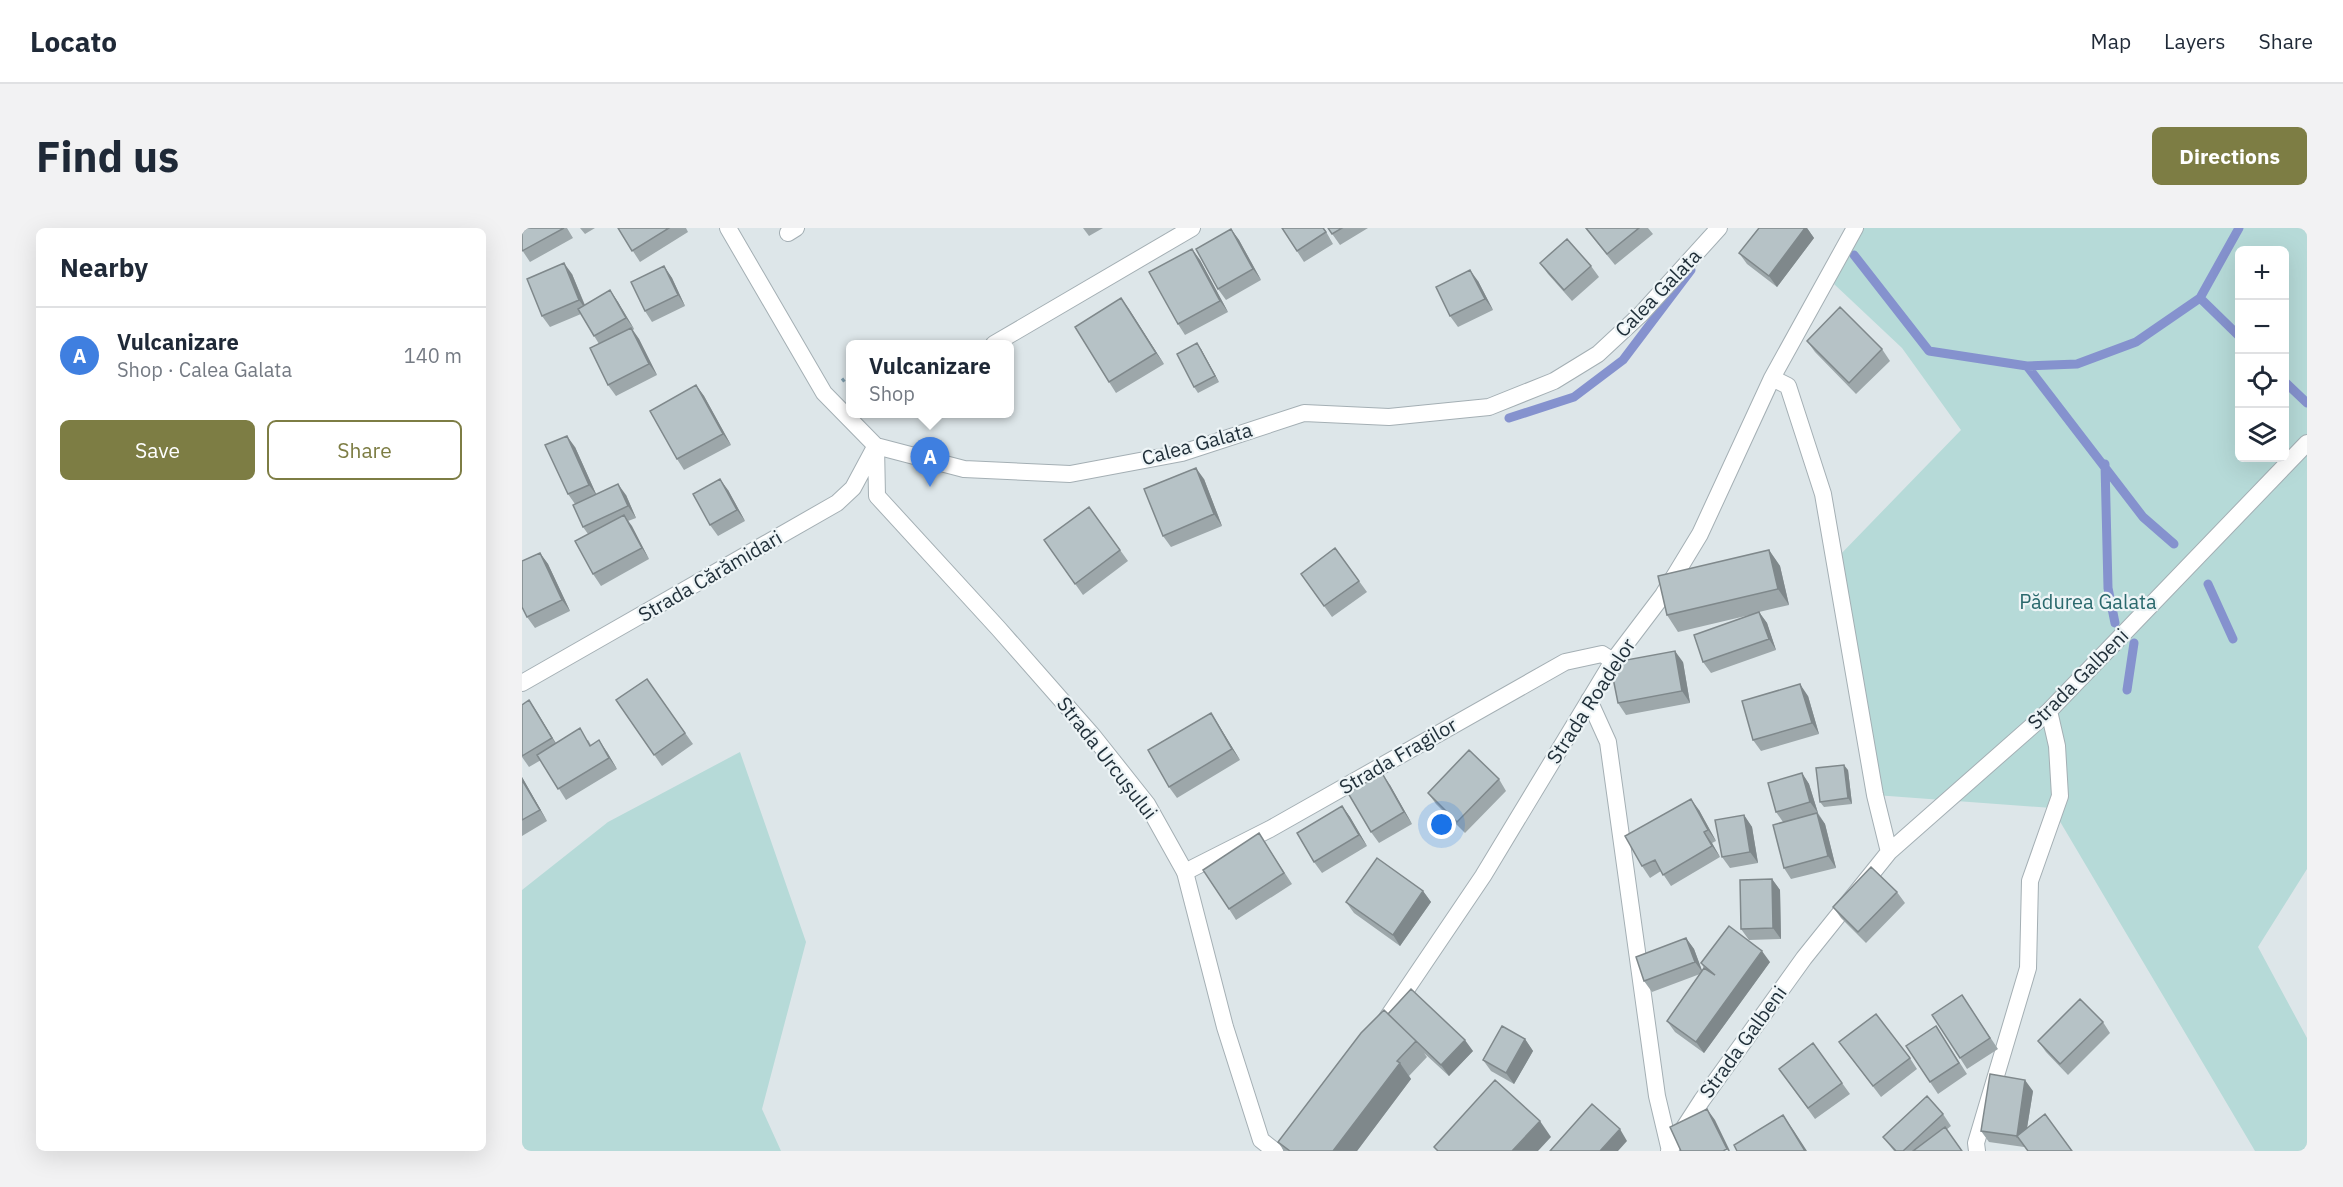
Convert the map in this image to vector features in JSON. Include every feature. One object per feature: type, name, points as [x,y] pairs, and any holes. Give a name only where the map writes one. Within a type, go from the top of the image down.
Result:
[{"type":"street","points":[[728,228],[824,393],[846,415]]},
{"type":"street","points":[[1002,340],[1192,228]]},
{"type":"street","name":"Strada Roadelor","points":[[1377,1034],[1483,876],[1613,661],[1663,595],[1700,534],[1772,378],[1855,228]]},
{"type":"street","name":"Calea Galata","points":[[876,446],[964,469],[1070,474],[1182,453],[1304,413],[1389,417],[1489,407],[1554,381],[1598,354],[1641,314],[1717,229]]},
{"type":"street","points":[[1772,378],[1788,386],[1822,494],[1875,795],[1889,852]]},
{"type":"street","points":[[849,418],[876,446]]},
{"type":"street","name":"Strada Galbeni","points":[[1670,1151],[1702,1100],[1804,958],[1889,852],[2049,711],[2307,443]]},
{"type":"street","name":"Strada Cărămidari","points":[[522,682],[837,503],[853,488],[876,446]]},
{"type":"street","name":"Strada Urcușului","points":[[876,446],[877,496],[1093,736],[1148,804],[1185,872],[1225,1028],[1261,1140],[1275,1151]]},
{"type":"street","name":"Strada Fragilor","points":[[1185,872],[1270,829],[1564,662],[1602,654],[1613,661]]},
{"type":"street","points":[[1589,700],[1608,742],[1657,1096],[1670,1151]]},
{"type":"street","points":[[1977,1151],[1976,1143],[2028,968],[2030,881],[2060,796],[2057,746],[2049,711]]},
{"type":"green space","name":"Pădurea Galata","points":[[1860,228],[2307,228],[2307,869],[2258,947],[2307,1038],[2307,1151],[2255,1151],[2052,808],[1875,795],[1838,557],[1961,430],[1902,348],[1834,284]]},
{"type":"green space","points":[[740,752],[806,942],[762,1109],[781,1151],[522,1151],[522,890],[608,822]]},
{"type":"building","points":[[522,228],[564,228],[522,251]]},
{"type":"building","points":[[618,228],[669,228],[632,251]]},
{"type":"building","points":[[1282,228],[1323,228],[1326,232],[1297,251]]},
{"type":"building","points":[[1328,228],[1342,228],[1332,234]]},
{"type":"building","points":[[1586,228],[1639,228],[1607,254]]},
{"type":"building","points":[[1759,228],[1805,228],[1769,276],[1739,253]]},
{"type":"building","points":[[1231,229],[1253,269],[1218,289],[1196,249]]},
{"type":"building","points":[[1567,239],[1591,266],[1564,290],[1540,263]]},
{"type":"building","points":[[1192,249],[1220,301],[1178,324],[1149,272]]},
{"type":"building","points":[[564,263],[579,300],[542,316],[527,279]]},
{"type":"building","points":[[664,266],[678,295],[645,311],[631,282]]},
{"type":"building","points":[[1470,270],[1485,299],[1450,316],[1436,287]]},
{"type":"building","points":[[610,290],[626,318],[594,336],[578,309]]},
{"type":"building","points":[[1121,298],[1156,353],[1109,382],[1075,327]]},
{"type":"building","points":[[1840,307],[1882,349],[1849,383],[1807,341]]},
{"type":"building","points":[[631,328],[649,364],[608,385],[590,348]]},
{"type":"building","points":[[1197,343],[1215,376],[1194,387],[1177,354]]},
{"type":"building","points":[[696,385],[723,434],[677,459],[650,411]]},
{"type":"building","points":[[567,436],[589,485],[568,494],[545,445]]},
{"type":"building","points":[[1196,468],[1214,514],[1163,536],[1144,489]]},
{"type":"building","points":[[720,479],[737,510],[710,525],[693,494]]},
{"type":"building","points":[[618,484],[628,506],[583,527],[573,505]]},
{"type":"building","points":[[1089,507],[1120,550],[1075,584],[1044,540]]},
{"type":"building","points":[[624,515],[642,548],[593,574],[575,541]]},
{"type":"building","points":[[1335,548],[1359,581],[1324,606],[1301,574]]},
{"type":"building","points":[[1769,550],[1778,589],[1667,615],[1658,576]]},
{"type":"building","points":[[540,553],[562,600],[527,617],[522,607],[522,561]]},
{"type":"building","points":[[1759,612],[1769,639],[1703,662],[1694,635]]},
{"type":"building","points":[[1675,651],[1682,691],[1618,703],[1610,663]]},
{"type":"building","points":[[647,679],[685,733],[654,755],[616,700]]},
{"type":"building","points":[[1800,684],[1812,723],[1753,740],[1742,701]]},
{"type":"building","points":[[529,700],[552,738],[522,756],[522,705]]},
{"type":"building","points":[[1211,713],[1232,749],[1169,787],[1148,750]]},
{"type":"building","points":[[580,728],[590,746],[599,740],[609,758],[558,789],[537,755]]},
{"type":"building","points":[[1469,750],[1499,779],[1457,822],[1428,793]]},
{"type":"building","points":[[1844,765],[1848,798],[1820,802],[1816,768]]},
{"type":"building","points":[[1382,773],[1404,812],[1371,832],[1348,793]]},
{"type":"building","points":[[1802,773],[1810,802],[1776,812],[1768,783]]},
{"type":"building","points":[[522,780],[540,810],[522,820]]},
{"type":"building","points":[[1691,799],[1708,830],[1704,832],[1712,846],[1663,875],[1655,860],[1642,866],[1625,836]]},
{"type":"building","points":[[1342,806],[1359,835],[1314,862],[1297,833]]},
{"type":"building","points":[[1817,813],[1828,856],[1784,868],[1773,825]]},
{"type":"building","points":[[1744,815],[1750,852],[1722,857],[1715,820]]},
{"type":"building","points":[[1259,833],[1284,873],[1229,909],[1203,870]]},
{"type":"building","points":[[1377,858],[1423,891],[1393,935],[1346,902]]},
{"type":"building","points":[[1871,867],[1897,892],[1858,932],[1833,907]]},
{"type":"building","points":[[1772,879],[1773,928],[1741,929],[1740,880]]},
{"type":"building","points":[[1729,926],[1762,951],[1696,1042],[1667,1021],[1704,968],[1715,975],[1701,963]]},
{"type":"building","points":[[1686,938],[1695,962],[1644,981],[1636,957]]},
{"type":"building","points":[[1411,989],[1465,1040],[1441,1065],[1388,1014]]},
{"type":"building","points":[[1962,995],[1990,1038],[1960,1058],[1932,1015]]},
{"type":"building","points":[[2080,999],[2103,1022],[2060,1064],[2038,1041]]},
{"type":"building","points":[[1384,1010],[1416,1041],[1397,1061],[1400,1063],[1333,1151],[1290,1151],[1278,1142],[1361,1033]]},
{"type":"building","points":[[1876,1014],[1910,1058],[1873,1086],[1839,1042]]},
{"type":"building","points":[[1502,1026],[1525,1039],[1506,1073],[1483,1060]]},
{"type":"building","points":[[1936,1026],[1959,1063],[1930,1082],[1906,1046]]},
{"type":"building","points":[[1813,1043],[1842,1083],[1808,1108],[1779,1069]]},
{"type":"building","points":[[1990,1074],[2025,1080],[2017,1136],[1981,1131]]},
{"type":"building","points":[[1495,1080],[1540,1121],[1512,1151],[1438,1151],[1434,1147]]},
{"type":"building","points":[[1927,1096],[1943,1114],[1903,1151],[1896,1151],[1883,1137]]},
{"type":"building","points":[[1592,1104],[1620,1129],[1600,1151],[1550,1151]]},
{"type":"building","points":[[1707,1109],[1727,1149],[1723,1151],[1681,1151],[1670,1127]]},
{"type":"building","points":[[2045,1114],[2072,1151],[2028,1151],[2017,1136]]},
{"type":"building","points":[[1783,1115],[1805,1151],[1737,1151],[1734,1145]]},
{"type":"building","points":[[1945,1127],[1962,1151],[1913,1151]]},
{"type":"waterway","points":[[2235,332],[2200,298],[2239,228]]},
{"type":"waterway","points":[[1854,255],[1929,351],[2027,366],[2143,517],[2174,544]]},
{"type":"waterway","points":[[1509,418],[1574,397],[1623,360],[1691,270]]},
{"type":"waterway","points":[[2027,366],[2077,364],[2136,342],[2200,298]]},
{"type":"waterway","points":[[2289,386],[2307,403]]},
{"type":"waterway","points":[[2105,464],[2108,588],[2115,623]]},
{"type":"waterway","points":[[2208,584],[2233,639]]},
{"type":"waterway","points":[[2127,690],[2134,643]]},
{"type":"place","name":"Vulcanizare","points":[[930,487]]}]
